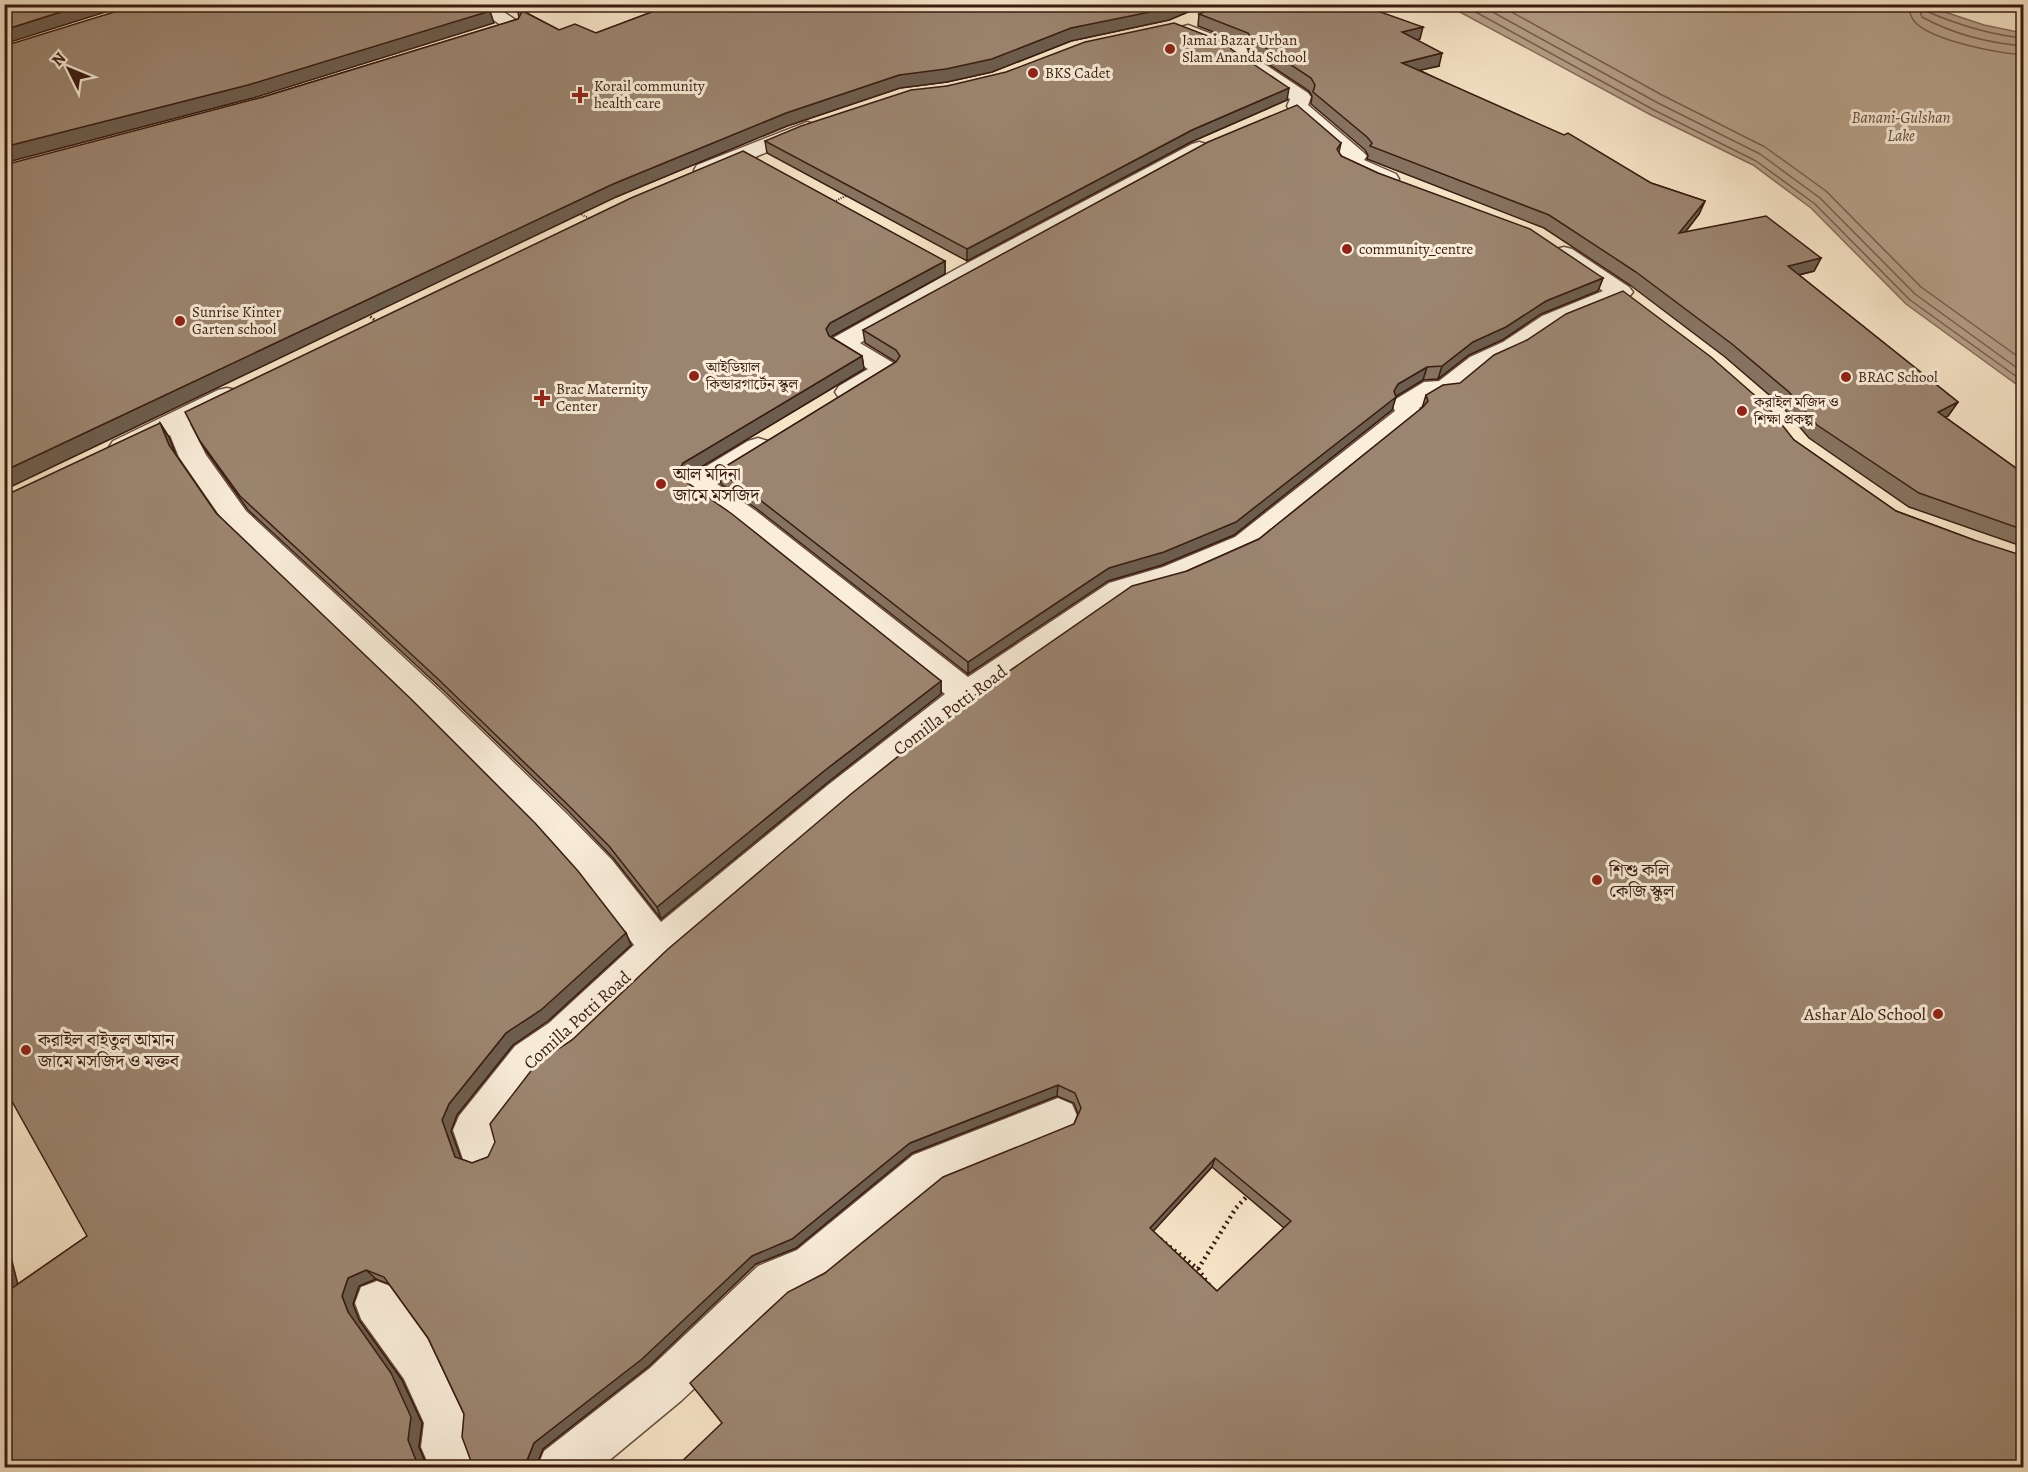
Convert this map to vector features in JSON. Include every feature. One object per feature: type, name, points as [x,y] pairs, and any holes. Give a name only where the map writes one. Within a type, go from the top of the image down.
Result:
[{"type":"street","points":[[478,4],[514,25],[490,33]]},
{"type":"street","points":[[1180,24],[1239,51],[1238,55],[1301,97],[1288,111],[1356,156],[1348,161],[1413,188]]},
{"type":"street","points":[[679,181],[755,159],[821,123]]},
{"type":"street","points":[[827,405],[886,369],[842,343],[956,268],[1218,141]]},
{"type":"street","name":"Comilla Potti Road","points":[[480,1151],[474,1130],[529,1059],[562,1036],[657,947],[840,795],[967,694],[1120,590],[1173,575],[1245,544],[1409,413],[1405,405],[1433,388],[1445,389],[1479,362],[1512,347],[1551,321],[1629,298],[1544,241]]},
{"type":"street","points":[[100,457],[246,387]]},
{"type":"street","points":[[174,422],[183,433],[193,457],[236,518],[431,702],[555,824],[599,871],[657,947]]},
{"type":"street","points":[[777,435],[697,484],[746,518],[967,694]]},
{"type":"street","points":[[561,1467],[666,1384],[774,1282],[812,1265],[928,1170],[1058,1118]]},
{"type":"street","points":[[377,1303],[420,1363],[448,1422],[445,1447],[456,1467]]},
{"type":"path","points":[[834,202],[852,193]]},
{"type":"path","points":[[573,209],[592,220]]},
{"type":"path","points":[[362,309],[378,323]]},
{"type":"path","points":[[1198,1269],[1236,1208],[1252,1191]]},
{"type":"path","points":[[1156,1235],[1198,1269],[1211,1288]]},
{"type":"water","name":"Banani-Gulshan Lake","points":[[1447,5],[1924,5],[1984,25],[2023,33],[2023,389],[1906,304],[1811,208],[1753,165],[1651,115]]},
{"type":"building","points":[[4,4],[86,4],[4,30]]},
{"type":"building","points":[[140,4],[481,4],[490,11],[248,85],[4,147],[4,46]]},
{"type":"building","points":[[673,4],[1178,4],[1170,8],[1071,28],[992,59],[946,69],[899,75],[786,113],[613,184],[4,471],[4,165],[263,97],[518,19],[522,12],[517,8],[559,30],[575,24],[596,33]]},
{"type":"building","points":[[1223,4],[1358,4],[1423,27],[1402,32],[1442,53],[1402,63],[1564,135],[1568,133],[1651,183],[1705,201],[1679,233],[1766,216],[1821,258],[1788,266],[1958,402],[1938,412],[2024,474],[2024,530],[1919,493],[1817,425],[1789,392],[1732,344],[1636,272],[1549,215],[1370,146],[1372,143],[1367,137],[1313,92],[1315,85],[1311,78],[1252,39],[1248,33],[1199,14]]},
{"type":"building","points":[[1174,23],[1229,44],[1231,49],[1289,88],[1192,130],[967,249],[765,141],[801,126],[911,90],[947,86],[1006,72],[1085,42]]},
{"type":"building","points":[[1297,105],[1341,143],[1337,149],[1341,156],[1378,173],[1530,229],[1603,278],[1546,301],[1506,327],[1473,342],[1442,366],[1427,367],[1398,384],[1394,391],[1396,397],[1236,522],[1164,552],[1109,568],[968,662],[755,496],[718,471],[896,362],[900,356],[896,350],[863,330],[1208,142]]},
{"type":"building","points":[[743,151],[945,261],[830,323],[826,329],[829,336],[862,356],[683,463],[678,472],[682,479],[732,514],[941,681],[824,771],[657,907],[609,846],[563,800],[437,678],[240,496],[200,441],[185,412],[631,198]]},
{"type":"building","points":[[1623,291],[1711,357],[1768,407],[1794,440],[1896,511],[2024,556],[2024,1467],[676,1467],[722,1423],[690,1383],[788,1292],[825,1273],[943,1177],[1074,1124],[1081,1108],[1075,1093],[1058,1085],[910,1143],[792,1239],[752,1256],[642,1359],[534,1443],[526,1463],[594,1463],[598,1467],[4,1467],[4,1292],[87,1236],[4,1087],[4,496],[160,423],[169,445],[216,513],[411,699],[535,823],[578,871],[626,933],[541,1010],[506,1033],[449,1104],[442,1120],[455,1157],[472,1163],[488,1157],[495,1142],[490,1124],[537,1063],[572,1040],[668,949],[851,794],[979,692],[1132,586],[1187,571],[1259,539],[1423,407],[1428,401],[1426,395],[1443,385],[1460,383],[1494,355],[1527,340],[1566,314]],"holes":[[[1215,1158],[1291,1221],[1217,1291],[1150,1228]],[[366,1270],[384,1277],[428,1338],[464,1414],[462,1437],[472,1464],[417,1463],[408,1440],[411,1417],[391,1373],[348,1312],[342,1296],[348,1278]]]},
{"type":"place","name":"Jamai Bazar Urban Slam Ananda School","points":[[1170,49]]},
{"type":"place","name":"BKS Cadet","points":[[1033,73]]},
{"type":"place","name":"Korail community health care","points":[[580,95]]},
{"type":"place","name":"community_centre","points":[[1347,249]]},
{"type":"place","name":"Sunrise Kinter Garten school","points":[[180,321]]},
{"type":"place","name":"আইডিয়াল কিন্ডারগার্টেন স্কুল","points":[[694,376]]},
{"type":"place","name":"BRAC School","points":[[1846,377]]},
{"type":"place","name":"Brac Maternity Center","points":[[542,398]]},
{"type":"place","name":"করাইল মজিদ ও শিক্ষা প্রকল্প","points":[[1742,411]]},
{"type":"place","name":"আল মদিনা জামে মসজিদ","points":[[661,484]]},
{"type":"place","name":"শিশু কলি কেজি স্কুল","points":[[1597,880]]},
{"type":"place","name":"Ashar Alo School","points":[[1938,1014]]},
{"type":"place","name":"করাইল বাইতুল আমান জামে মসজিদ ও মক্তব","points":[[26,1050]]}]
